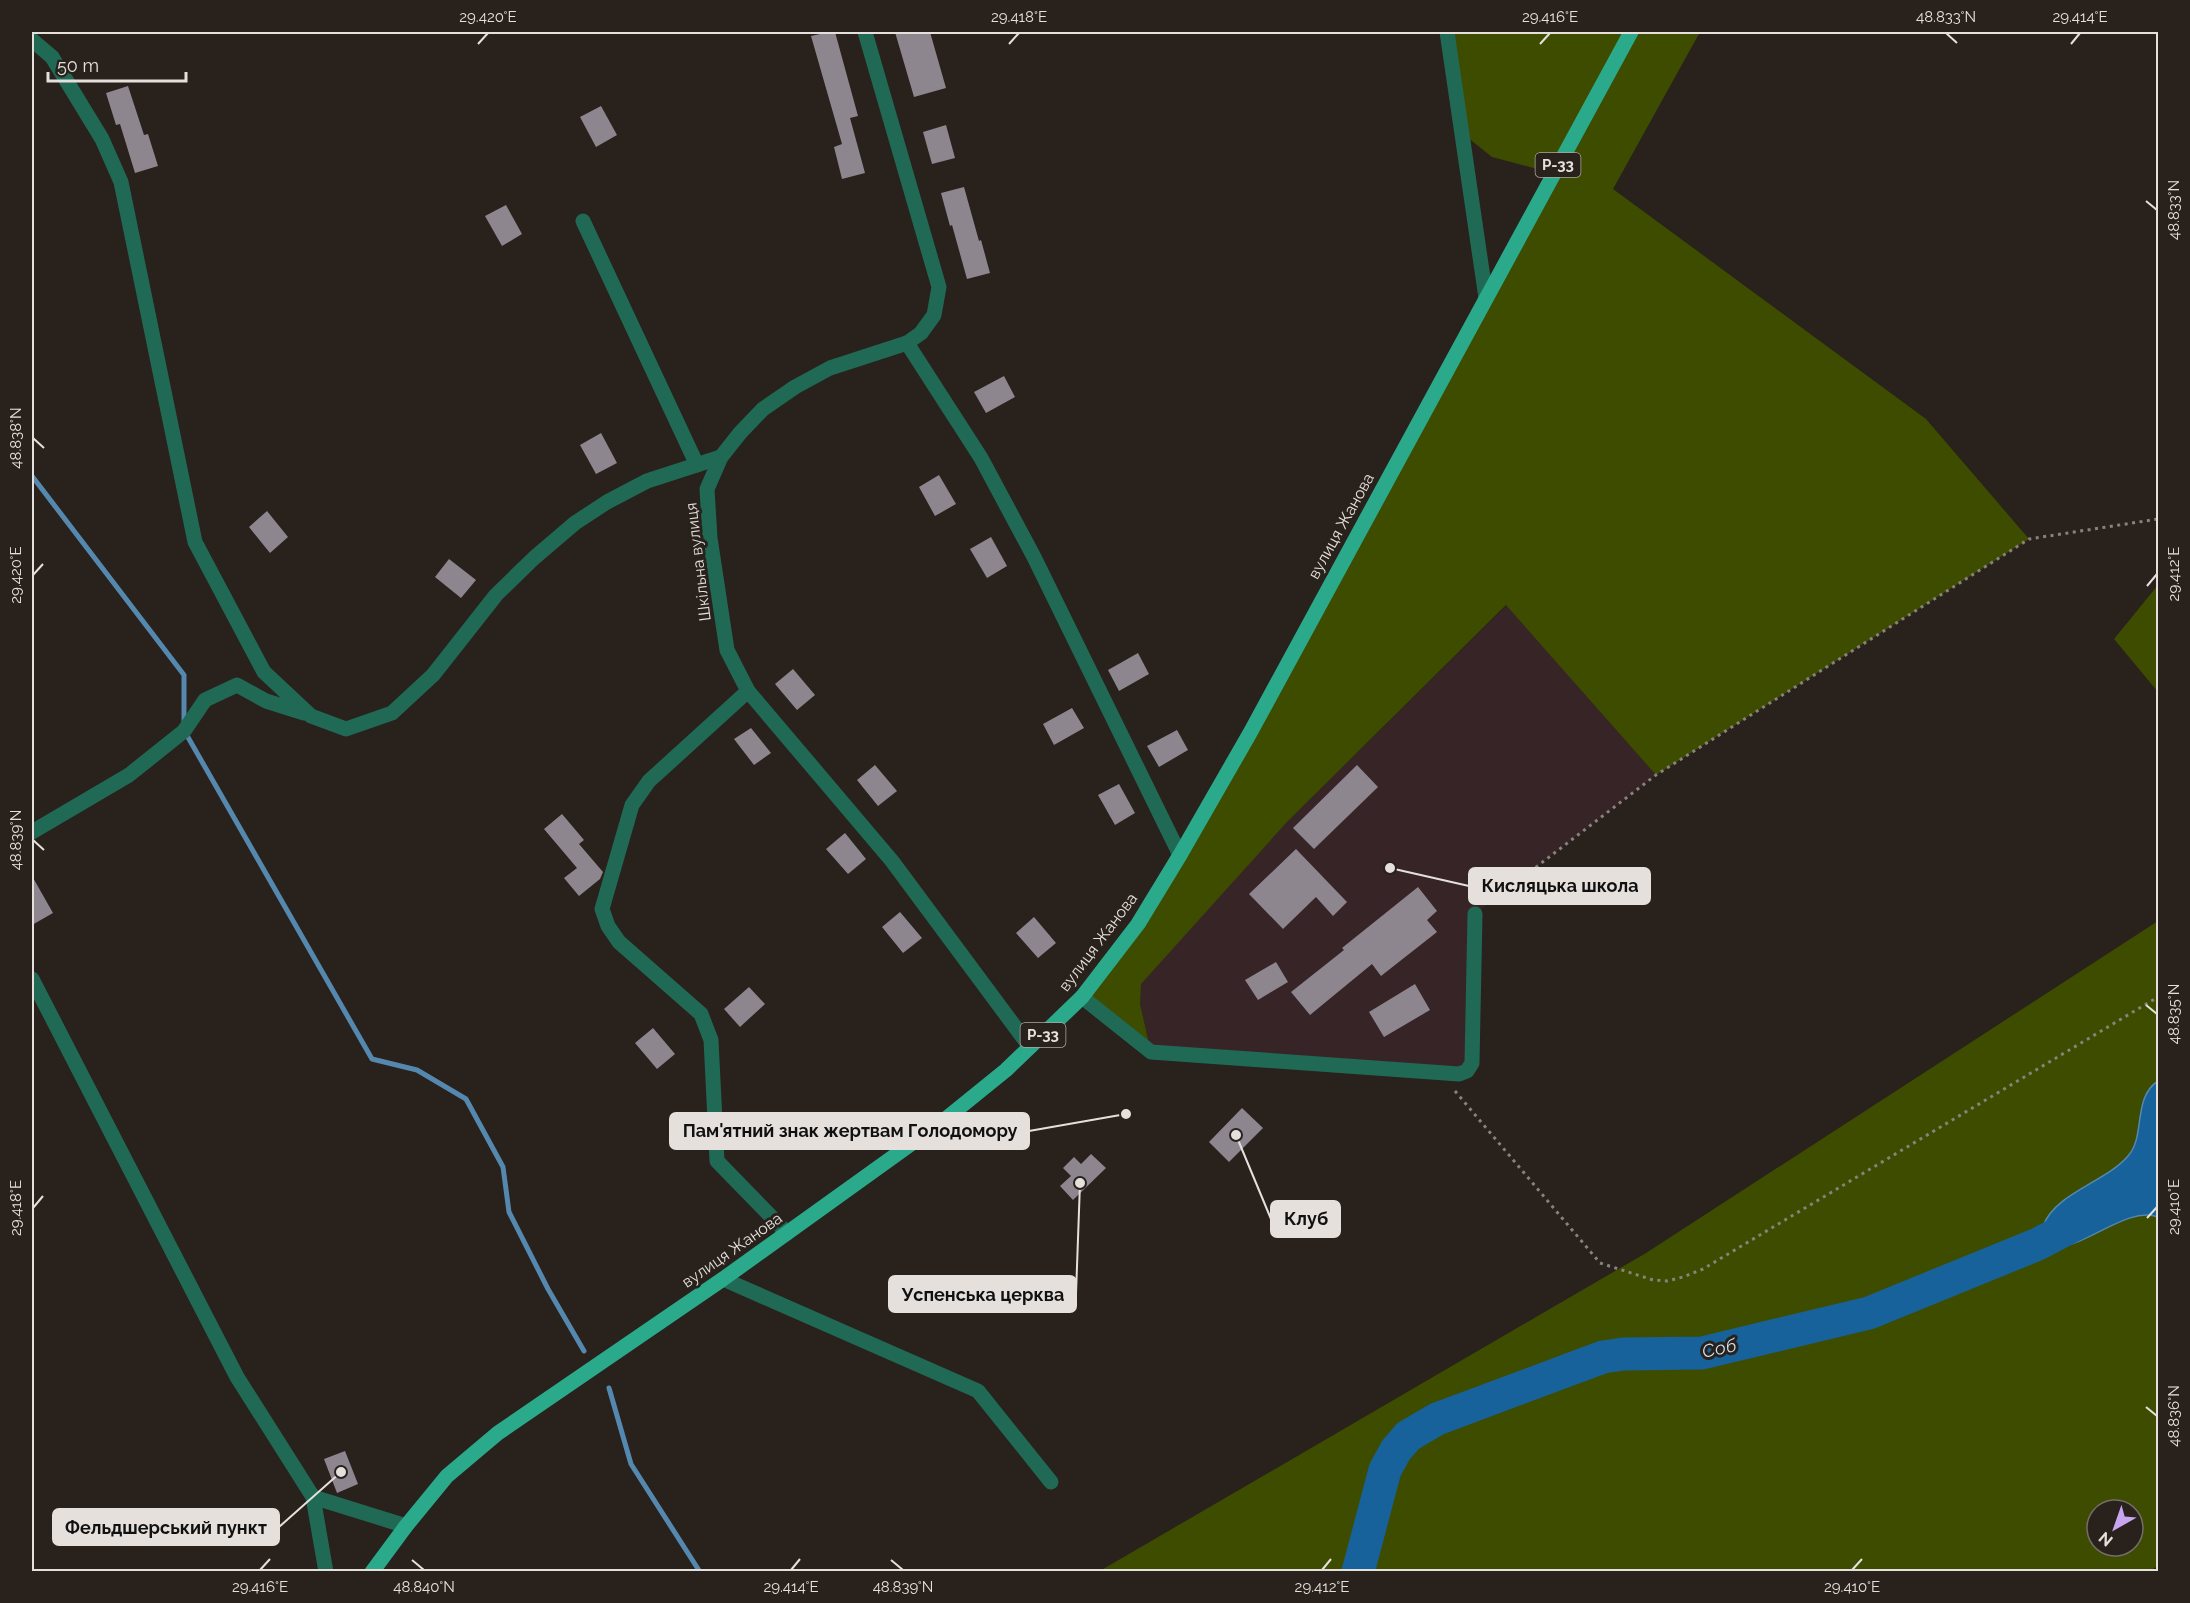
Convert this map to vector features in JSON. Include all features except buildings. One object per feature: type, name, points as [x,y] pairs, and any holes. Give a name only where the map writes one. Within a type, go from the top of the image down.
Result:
[{"type":"main road","name":"Р-33","points":[[1486,298],[1631,32]]},
{"type":"main road","name":"вулиця Жанова","points":[[372,1572],[447,1476],[498,1433],[723,1280],[943,1121],[1006,1070],[1082,997],[1138,924],[1180,855],[1486,298]]},
{"type":"street","name":"Шкільна вулиця","points":[[866,32],[939,287],[934,315],[921,333],[907,343],[830,368],[795,387],[763,409],[721,457],[707,489],[710,538],[727,650],[748,691],[892,861],[1030,1047]]},
{"type":"street","points":[[1447,32],[1486,298]]},
{"type":"street","points":[[32,40],[52,57],[102,138],[121,182],[195,542],[264,672],[309,714]]},
{"type":"street","points":[[583,221],[697,465]]},
{"type":"street","points":[[907,343],[981,458],[1034,557],[1180,855]]},
{"type":"street","points":[[32,832],[129,775],[184,731],[205,700],[237,685],[266,701],[309,714],[346,729],[392,713],[433,675],[496,595],[575,523],[647,481],[721,457]]},
{"type":"street","points":[[748,691],[649,781],[632,805],[602,909],[608,926],[620,942],[701,1014],[711,1040],[717,1161],[787,1233]]},
{"type":"street","points":[[1082,997],[1151,1052],[1464,1073],[1472,1063],[1475,914]]},
{"type":"street","points":[[32,979],[237,1377],[313,1497],[326,1572]]},
{"type":"street","points":[[723,1280],[978,1391],[1051,1482]]},
{"type":"street","points":[[313,1497],[406,1526]]},
{"type":"path","points":[[1475,914],[1656,775],[2029,539],[2158,519]]},
{"type":"path","points":[[1440,1073],[1600,1263],[1653,1280],[1667,1281],[1703,1269],[2158,997]]},
{"type":"shaded area","points":[[1507,605],[1656,775],[1475,914],[1470,1068],[1151,1052],[1140,1004],[1140,984],[1287,822]]},
{"type":"green space","points":[[1447,32],[1700,32],[1613,189],[1926,419],[2029,539],[1656,775],[1506,605],[1287,822],[1141,984],[1140,1004],[1151,1052],[1082,997],[1138,924],[1553,173],[1492,157],[1462,133]]},
{"type":"green space","points":[[2158,585],[2158,692],[2114,639]]},
{"type":"green space","points":[[2158,921],[2158,1181],[2078,1242],[2129,1219],[2149,1215],[2158,1217],[2158,1566],[2149,1571],[1098,1572],[1646,1253]]},
{"type":"water","points":[[2158,1081],[2158,1217],[2146,1215],[2121,1221],[2069,1245],[2050,1247],[2038,1244],[2043,1226],[2058,1205],[2119,1165],[2128,1156],[2137,1138],[2145,1097]]},
{"type":"waterway","points":[[32,476],[184,675],[184,723]]},
{"type":"waterway","points":[[185,732],[372,1059],[417,1070],[466,1099],[503,1167],[509,1212],[548,1289],[584,1351]]},
{"type":"waterway","name":"Соб","points":[[1358,1572],[1385,1470],[1396,1450],[1408,1436],[1437,1419],[1603,1357],[1623,1354],[1702,1353],[1869,1313],[2038,1244],[2158,1181]]},
{"type":"waterway","points":[[609,1388],[631,1464],[700,1572]]},
{"type":"place","name":"Кисляцька школа","points":[[1390,868]]},
{"type":"place","name":"Пам'ятний знак жертвам Голодомору","points":[[1126,1114]]},
{"type":"place","name":"Клуб","points":[[1236,1135]]},
{"type":"place","name":"Успенська церква","points":[[1080,1183]]},
{"type":"place","name":"Фельдшерський пункт","points":[[341,1472]]}]
